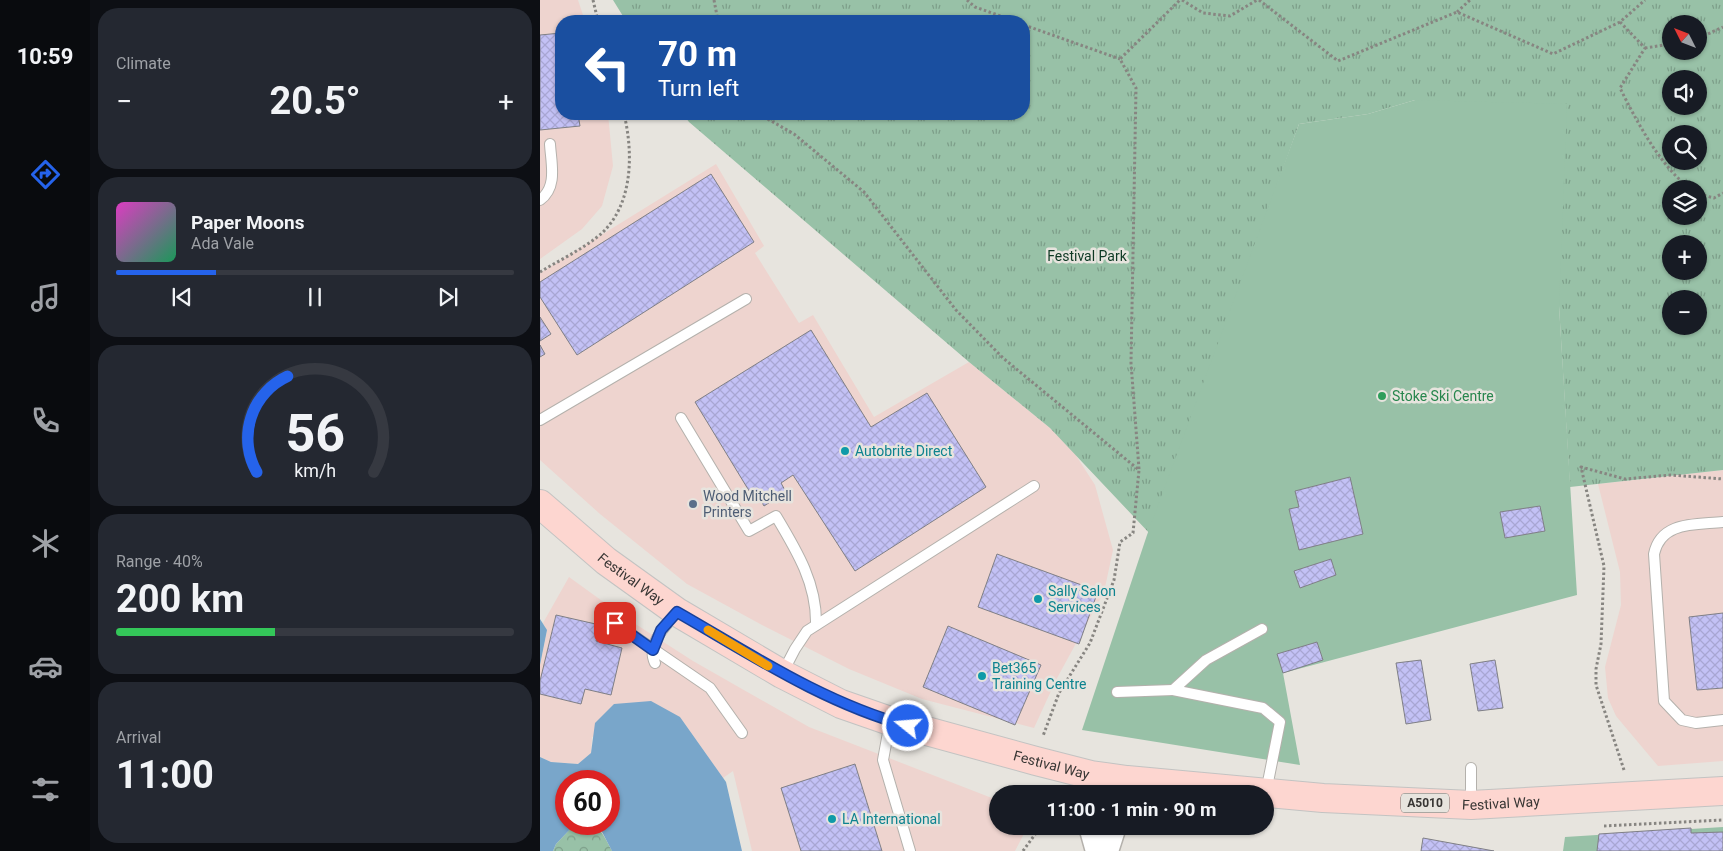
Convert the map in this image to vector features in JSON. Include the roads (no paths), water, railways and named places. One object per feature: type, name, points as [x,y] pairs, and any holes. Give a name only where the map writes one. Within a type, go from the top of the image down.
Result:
[{"type":"main road","name":"Festival Way","points":[[540,504],[606,561],[677,612],[782,674],[842,704],[1090,784]]},
{"type":"main road","name":"Festival Way","points":[[1274,793],[1471,805],[1626,798],[1723,791]]},
{"type":"street","points":[[1095,835],[1099,851]]},
{"type":"street","points":[[1105,851],[1110,835]]},
{"type":"lane","points":[[540,200],[546,196],[552,184],[550,144]]},
{"type":"lane","points":[[540,420],[746,299]]},
{"type":"lane","points":[[681,418],[749,531],[776,516],[805,568],[817,603],[816,625]]},
{"type":"lane","points":[[782,674],[794,649],[807,631],[1034,486]]},
{"type":"lane","points":[[1723,522],[1672,528],[1656,543],[1654,554],[1664,701],[1682,720],[1696,723],[1723,720]]},
{"type":"lane","points":[[655,663],[652,657],[653,650],[661,630],[677,612]]},
{"type":"lane","points":[[615,623],[710,688],[742,734]]},
{"type":"lane","points":[[1173,690],[1206,660],[1262,629]]},
{"type":"lane","points":[[1117,692],[1173,690],[1263,708],[1280,722],[1268,785]]},
{"type":"lane","points":[[890,721],[883,760],[910,851]]},
{"type":"lane","points":[[1471,768],[1471,805]]},
{"type":"water","points":[[540,619],[547,630],[540,665]]},
{"type":"water","points":[[651,701],[680,717],[726,782],[742,851],[612,851],[604,835],[620,835],[620,770],[555,770],[555,835],[565,835],[556,844],[553,851],[540,851],[540,757],[551,762],[578,764],[591,753],[595,723],[614,704]]},
{"type":"place","name":"Stoke Ski Centre","points":[[1382,396]]},
{"type":"place","name":"Autobrite Direct","points":[[845,451]]},
{"type":"place","name":"Wood Mitchell Printers","points":[[693,504]]},
{"type":"place","name":"Sally Salon Services","points":[[1038,599]]},
{"type":"place","name":"Bet365 Training Centre","points":[[982,676]]},
{"type":"place","name":"LA International","points":[[832,819]]},
{"type":"park label","name":"Festival Park","points":[[1087,256]]}]
